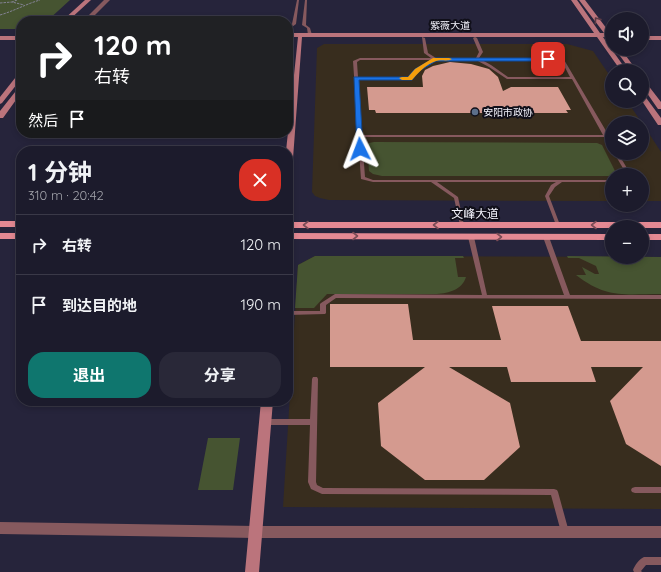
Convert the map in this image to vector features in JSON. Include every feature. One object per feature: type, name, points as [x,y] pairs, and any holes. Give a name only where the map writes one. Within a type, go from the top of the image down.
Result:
[{"type":"main road","points":[[0,224],[16,224]]},
{"type":"main road","name":"文峰大道","points":[[293,224],[661,225]]},
{"type":"main road","points":[[0,236],[16,236]]},
{"type":"main road","name":"文峰大道","points":[[293,236],[605,237]]},
{"type":"main road","points":[[649,237],[661,237]]},
{"type":"street","points":[[71,16],[88,0]]},
{"type":"street","points":[[79,16],[96,0]]},
{"type":"street","points":[[91,16],[107,0]]},
{"type":"street","points":[[574,0],[619,64]]},
{"type":"street","points":[[582,0],[605,30]]},
{"type":"street","points":[[0,36],[16,36]]},
{"type":"street","name":"紫薇大道","points":[[293,36],[605,37]]},
{"type":"street","name":"紫薇大道","points":[[293,37],[600,37]]},
{"type":"street","points":[[649,37],[661,37]]},
{"type":"street","points":[[293,116],[300,38]]},
{"type":"street","points":[[0,102],[16,81]]},
{"type":"street","points":[[649,91],[661,107]]},
{"type":"street","points":[[0,116],[16,95]]},
{"type":"street","points":[[649,106],[661,123]]},
{"type":"street","points":[[252,572],[267,406]]},
{"type":"street","points":[[0,528],[256,532],[661,532]]},
{"type":"lane","points":[[293,25],[298,0]]},
{"type":"lane","points":[[306,0],[304,25],[308,28],[310,35]]},
{"type":"lane","points":[[423,38],[426,53],[435,59]]},
{"type":"lane","points":[[475,38],[480,52],[477,59]]},
{"type":"lane","points":[[356,78],[410,78],[417,70],[435,59]]},
{"type":"lane","points":[[605,133],[562,59],[435,59],[355,61],[363,178],[373,181],[605,181]]},
{"type":"lane","points":[[477,59],[507,78],[573,78]]},
{"type":"lane","points":[[359,136],[605,136]]},
{"type":"lane","points":[[431,181],[456,197],[462,225]]},
{"type":"lane","points":[[558,225],[547,196],[552,186],[562,181]]},
{"type":"lane","points":[[470,237],[485,297]]},
{"type":"lane","points":[[546,237],[568,297]]},
{"type":"lane","points":[[293,313],[323,313],[323,304],[335,296],[661,297]]},
{"type":"lane","points":[[315,379],[312,482],[314,487],[322,491],[554,492],[565,532]]},
{"type":"lane","points":[[266,422],[313,422]]},
{"type":"lane","points":[[635,490],[661,490]]},
{"type":"lane","points":[[638,572],[637,570],[644,561],[661,561]]},
{"type":"path","points":[[0,3],[17,0]]},
{"type":"path","points":[[0,15],[17,10],[24,5],[40,0]]},
{"type":"path","points":[[12,2],[24,5]]},
{"type":"shaded area","name":"安阳市政协","points":[[324,44],[567,44],[593,51],[605,69],[605,108],[632,108],[637,116],[605,116],[605,160],[649,160],[649,134],[661,152],[661,201],[649,201],[649,168],[605,168],[605,201],[329,200],[315,196],[312,192],[317,48]]},
{"type":"shaded area","points":[[315,256],[605,257],[605,264],[649,264],[649,257],[661,257],[661,509],[283,507],[289,406],[293,406],[293,346],[298,265]]},
{"type":"green space","points":[[0,0],[70,0],[52,16],[16,16],[16,29],[0,29]]},
{"type":"green space","points":[[369,143],[597,143],[602,145],[605,151],[605,160],[610,160],[614,168],[605,168],[605,176],[382,176],[373,174],[369,171],[367,146]]},
{"type":"green space","points":[[315,256],[463,256],[464,258],[455,258],[458,277],[466,277],[458,288],[446,293],[327,294],[314,308],[295,308],[298,265]]},
{"type":"green space","points":[[567,256],[605,256],[605,264],[649,264],[649,257],[661,257],[661,294],[616,294],[607,292],[587,283],[576,275],[586,275],[582,267],[595,274],[599,274],[596,266],[579,258],[568,258]]},
{"type":"green space","points":[[208,438],[240,438],[233,490],[198,490]]},
{"type":"building","points":[[450,62],[471,64],[489,69],[498,77],[503,91],[511,87],[558,87],[571,110],[566,110],[568,113],[376,113],[375,110],[369,110],[367,87],[423,87],[422,76],[425,70],[433,66]]},
{"type":"building","points":[[330,304],[408,304],[413,340],[501,340],[492,306],[568,306],[581,341],[661,341],[661,466],[626,444],[610,401],[643,367],[591,367],[596,382],[511,382],[507,367],[449,367],[510,403],[520,447],[484,480],[425,480],[381,446],[378,403],[425,367],[330,367]]},
{"type":"slow traffic","points":[[402,78],[410,78],[417,70],[435,59],[449,59]]},
{"type":"place","name":"安阳市政协","points":[[475,112]]},
{"type":"route","points":[[360,149],[356,78],[410,78],[417,70],[435,59],[548,59]]}]
